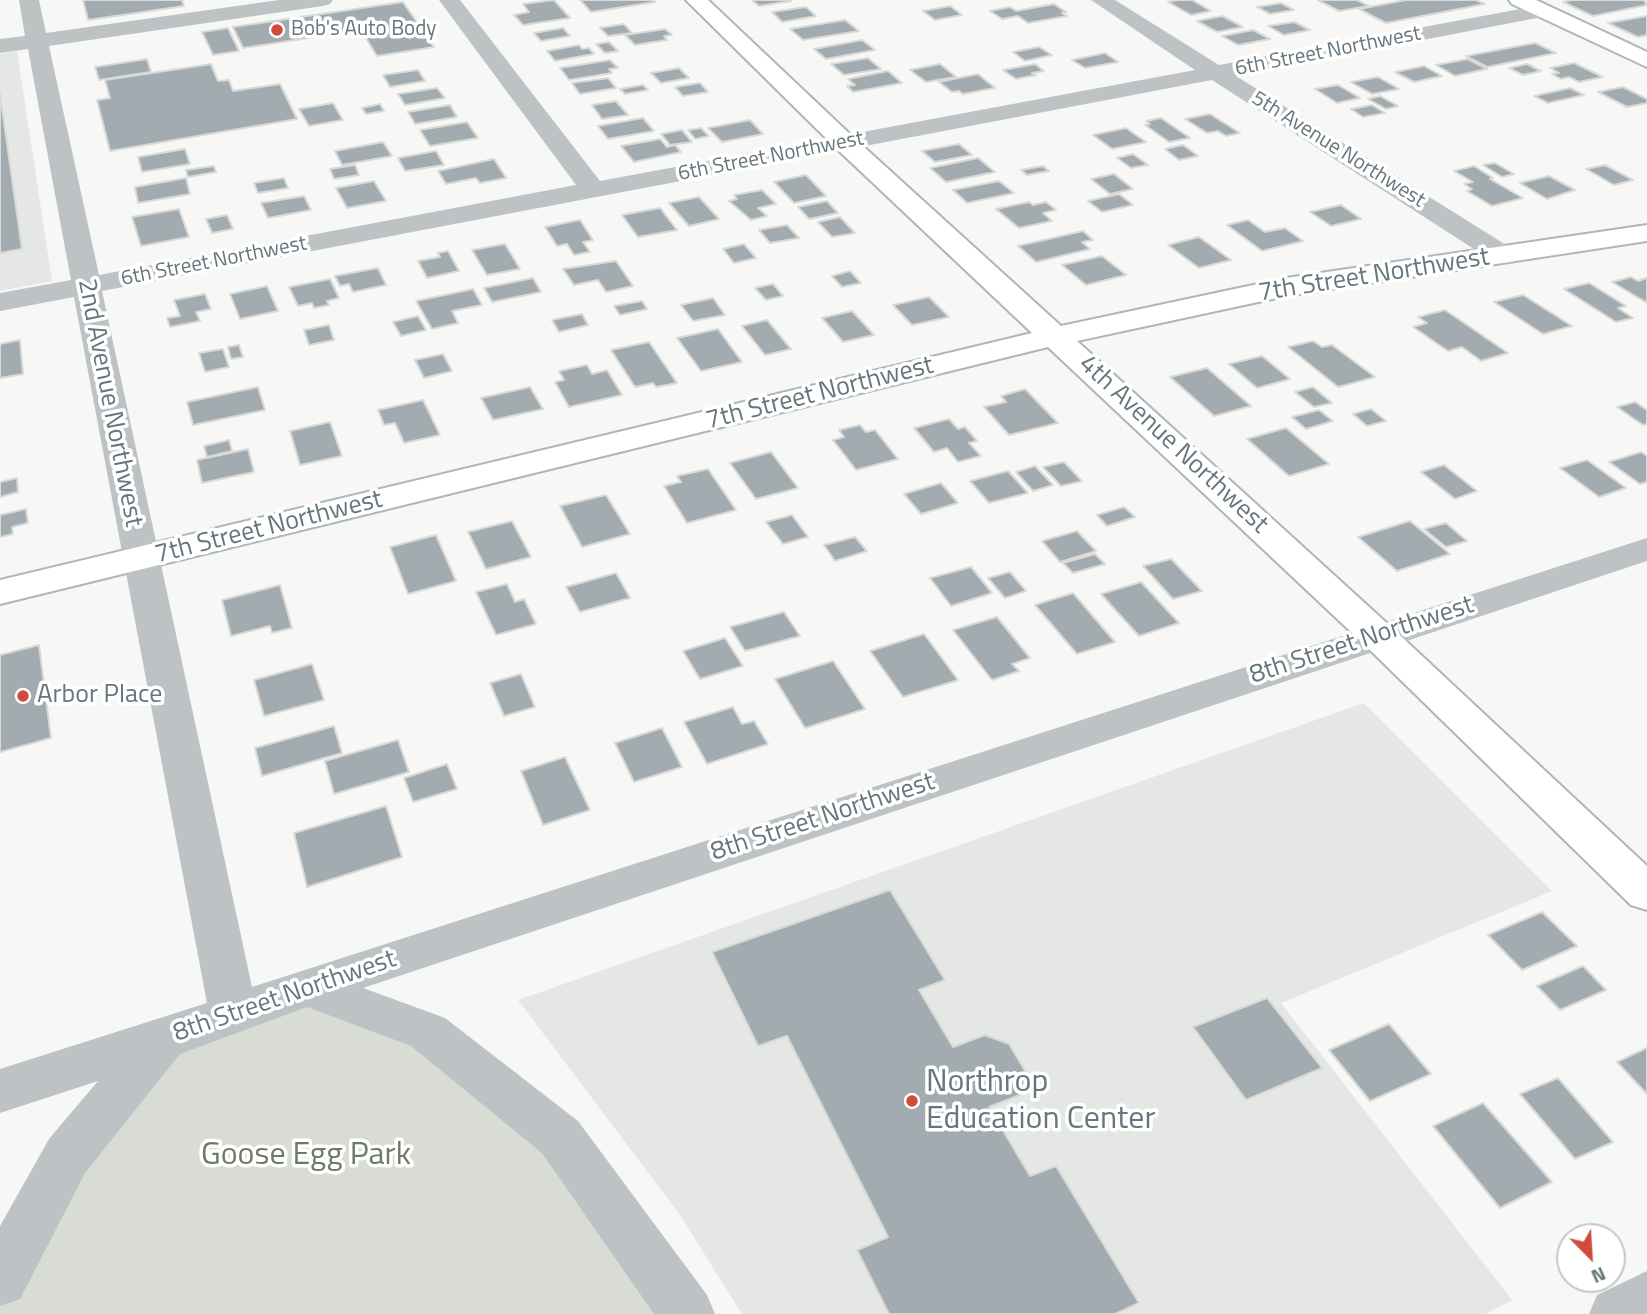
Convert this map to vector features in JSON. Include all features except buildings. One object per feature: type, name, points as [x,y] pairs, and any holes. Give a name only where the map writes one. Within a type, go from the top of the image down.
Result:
[{"type":"main road","name":"4th Avenue Northwest","points":[[696,0],[845,143],[1378,636],[1647,893]]},
{"type":"main road","points":[[1519,0],[1647,61]]},
{"type":"main road","name":"7th Street Northwest","points":[[0,592],[1056,336],[1286,287],[1647,233]]},
{"type":"street","name":"2nd Avenue Northwest","points":[[29,0],[233,1012]]},
{"type":"street","points":[[0,46],[323,0]]},
{"type":"street","points":[[449,0],[593,190]]},
{"type":"street","name":"5th Avenue Northwest","points":[[1101,0],[1504,256]]},
{"type":"street","name":"6th Street Northwest","points":[[0,302],[1542,11]]},
{"type":"street","name":"8th Street Northwest","points":[[0,1091],[163,1038],[307,987],[1647,549]]},
{"type":"street","points":[[307,987],[428,1032],[561,1136],[687,1314]]},
{"type":"street","points":[[0,1280],[67,1156],[163,1038]]},
{"type":"street","points":[[1617,1314],[1647,1298]]},
{"type":"shaded area","points":[[17,51],[52,281],[0,291],[0,54]]},
{"type":"shaded area","points":[[1364,703],[1552,891],[1281,1003],[1512,1300],[1485,1314],[742,1314],[680,1215],[518,1000]]},
{"type":"green space","name":"Goose Egg Park","points":[[307,987],[428,1032],[560,1137],[687,1314],[0,1314],[0,1280],[163,1039]]},
{"type":"place","name":"Bob's Auto Body","points":[[277,30]]},
{"type":"place","name":"Arbor Place","points":[[23,696]]},
{"type":"place","name":"Northrop Education Center","points":[[912,1101]]}]
